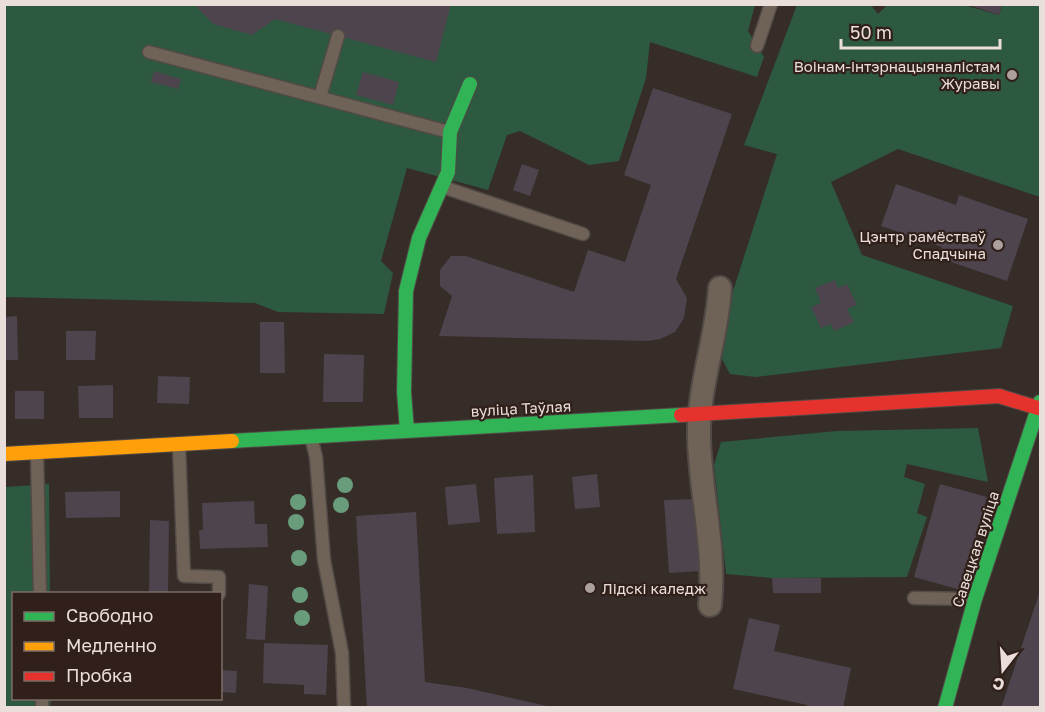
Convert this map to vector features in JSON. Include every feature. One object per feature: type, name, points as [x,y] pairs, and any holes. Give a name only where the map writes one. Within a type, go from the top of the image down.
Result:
[{"type":"main road","points":[[407,431],[404,392],[406,291],[419,238],[448,172],[450,132],[470,84]]},
{"type":"main road","name":"вуліца Таўлая","points":[[4,454],[999,396],[1040,405]]},
{"type":"main road","name":"Савецкая вуліца","points":[[945,708],[975,599],[1040,405]]},
{"type":"street","points":[[710,605],[713,573],[699,436],[704,377],[719,311],[720,288]]},
{"type":"lane","points":[[757,46],[771,4]]},
{"type":"lane","points":[[320,97],[338,36]]},
{"type":"lane","points":[[149,51],[450,132]]},
{"type":"lane","points":[[443,187],[583,234]]},
{"type":"lane","points":[[311,436],[316,457],[324,560],[342,653],[344,708]]},
{"type":"lane","points":[[179,444],[184,576],[219,577],[219,592]]},
{"type":"lane","points":[[37,453],[40,592]]},
{"type":"lane","points":[[915,598],[975,599]]},
{"type":"green space","points":[[5,5],[755,5],[748,31],[764,57],[757,77],[650,42],[646,78],[619,161],[589,165],[520,131],[507,135],[488,190],[407,168],[381,261],[393,273],[384,314],[278,312],[255,303],[5,297]]},
{"type":"green space","points":[[797,5],[871,5],[878,14],[887,5],[964,5],[999,15],[1002,5],[1040,5],[1040,197],[898,149],[831,182],[862,255],[1013,306],[1001,348],[756,377],[730,374],[722,359],[733,291],[777,154],[744,145]]},
{"type":"green space","points":[[978,428],[988,482],[907,464],[904,477],[925,484],[917,513],[927,517],[907,577],[772,578],[726,574],[714,465],[721,442],[837,431]]},
{"type":"green space","points":[[49,484],[50,592],[12,592],[12,700],[51,700],[50,707],[5,708],[5,487]]},
{"type":"building","points":[[194,4],[451,4],[436,62],[275,19],[252,35],[213,24]]},
{"type":"building","points":[[966,4],[1002,4],[999,15]]},
{"type":"building","points":[[154,71],[181,79],[178,89],[151,82]]},
{"type":"building","points":[[363,72],[399,82],[393,105],[356,95]]},
{"type":"building","points":[[653,88],[732,114],[676,279],[687,298],[684,318],[675,332],[660,339],[648,341],[439,336],[452,296],[440,286],[440,270],[451,256],[466,256],[574,292],[588,250],[625,262],[651,185],[624,175]]},
{"type":"building","points":[[522,164],[539,170],[530,196],[513,190]]},
{"type":"building","points":[[896,184],[956,205],[959,195],[1028,219],[1007,281],[939,258],[942,247],[881,226]]},
{"type":"building","points":[[835,280],[838,288],[847,284],[857,305],[847,309],[854,322],[834,331],[831,324],[821,328],[811,307],[821,303],[815,288]]},
{"type":"building","points":[[17,316],[18,360],[4,360],[4,317]]},
{"type":"building","points":[[260,322],[284,322],[285,373],[260,373]]},
{"type":"building","points":[[66,331],[96,331],[95,360],[66,360]]},
{"type":"building","points":[[324,354],[364,355],[363,402],[323,402]]},
{"type":"building","points":[[158,376],[190,377],[189,404],[157,403]]},
{"type":"building","points":[[113,385],[113,418],[79,418],[78,386]]},
{"type":"building","points":[[15,391],[44,391],[44,419],[15,419]]},
{"type":"building","points":[[597,474],[600,507],[575,509],[572,477]]},
{"type":"building","points":[[533,475],[535,532],[497,534],[494,478]]},
{"type":"building","points":[[476,484],[480,522],[448,525],[445,487]]},
{"type":"building","points":[[940,484],[987,497],[961,590],[914,577]]},
{"type":"building","points":[[120,491],[120,517],[66,518],[65,492]]},
{"type":"building","points":[[697,499],[701,571],[669,573],[664,500]]},
{"type":"building","points":[[254,501],[255,524],[267,524],[268,547],[200,549],[199,530],[203,530],[202,503]]},
{"type":"building","points":[[416,512],[425,682],[467,688],[556,708],[367,708],[356,516]]},
{"type":"building","points":[[150,520],[169,521],[168,592],[149,592]]},
{"type":"building","points":[[772,578],[821,578],[821,593],[773,593]]},
{"type":"building","points":[[249,584],[268,586],[265,640],[246,639]]},
{"type":"building","points":[[1040,591],[1040,708],[1001,708]]},
{"type":"building","points":[[749,618],[780,625],[774,651],[851,668],[843,708],[807,708],[807,705],[733,689]]},
{"type":"building","points":[[264,643],[328,645],[326,695],[304,694],[304,685],[263,683]]},
{"type":"building","points":[[222,670],[237,671],[236,693],[222,692]]},
{"type":"traffic: fast","points":[[407,431],[404,392],[406,291],[419,238],[448,172],[450,132],[470,84]]},
{"type":"traffic: fast","points":[[945,708],[975,599],[1040,402]]},
{"type":"traffic: fast","points":[[232,441],[681,415]]},
{"type":"traffic: slow","points":[[4,454],[232,441]]},
{"type":"traffic: jam","points":[[681,415],[999,396],[1038,408]]},
{"type":"place","name":"Воінам-інтэрнацыяналістам Журавы","points":[[1012,75]]},
{"type":"place","name":"Цэнтр рамёстваў Спадчына","points":[[998,245]]},
{"type":"place","name":"Лідскі каледж","points":[[590,588]]}]
